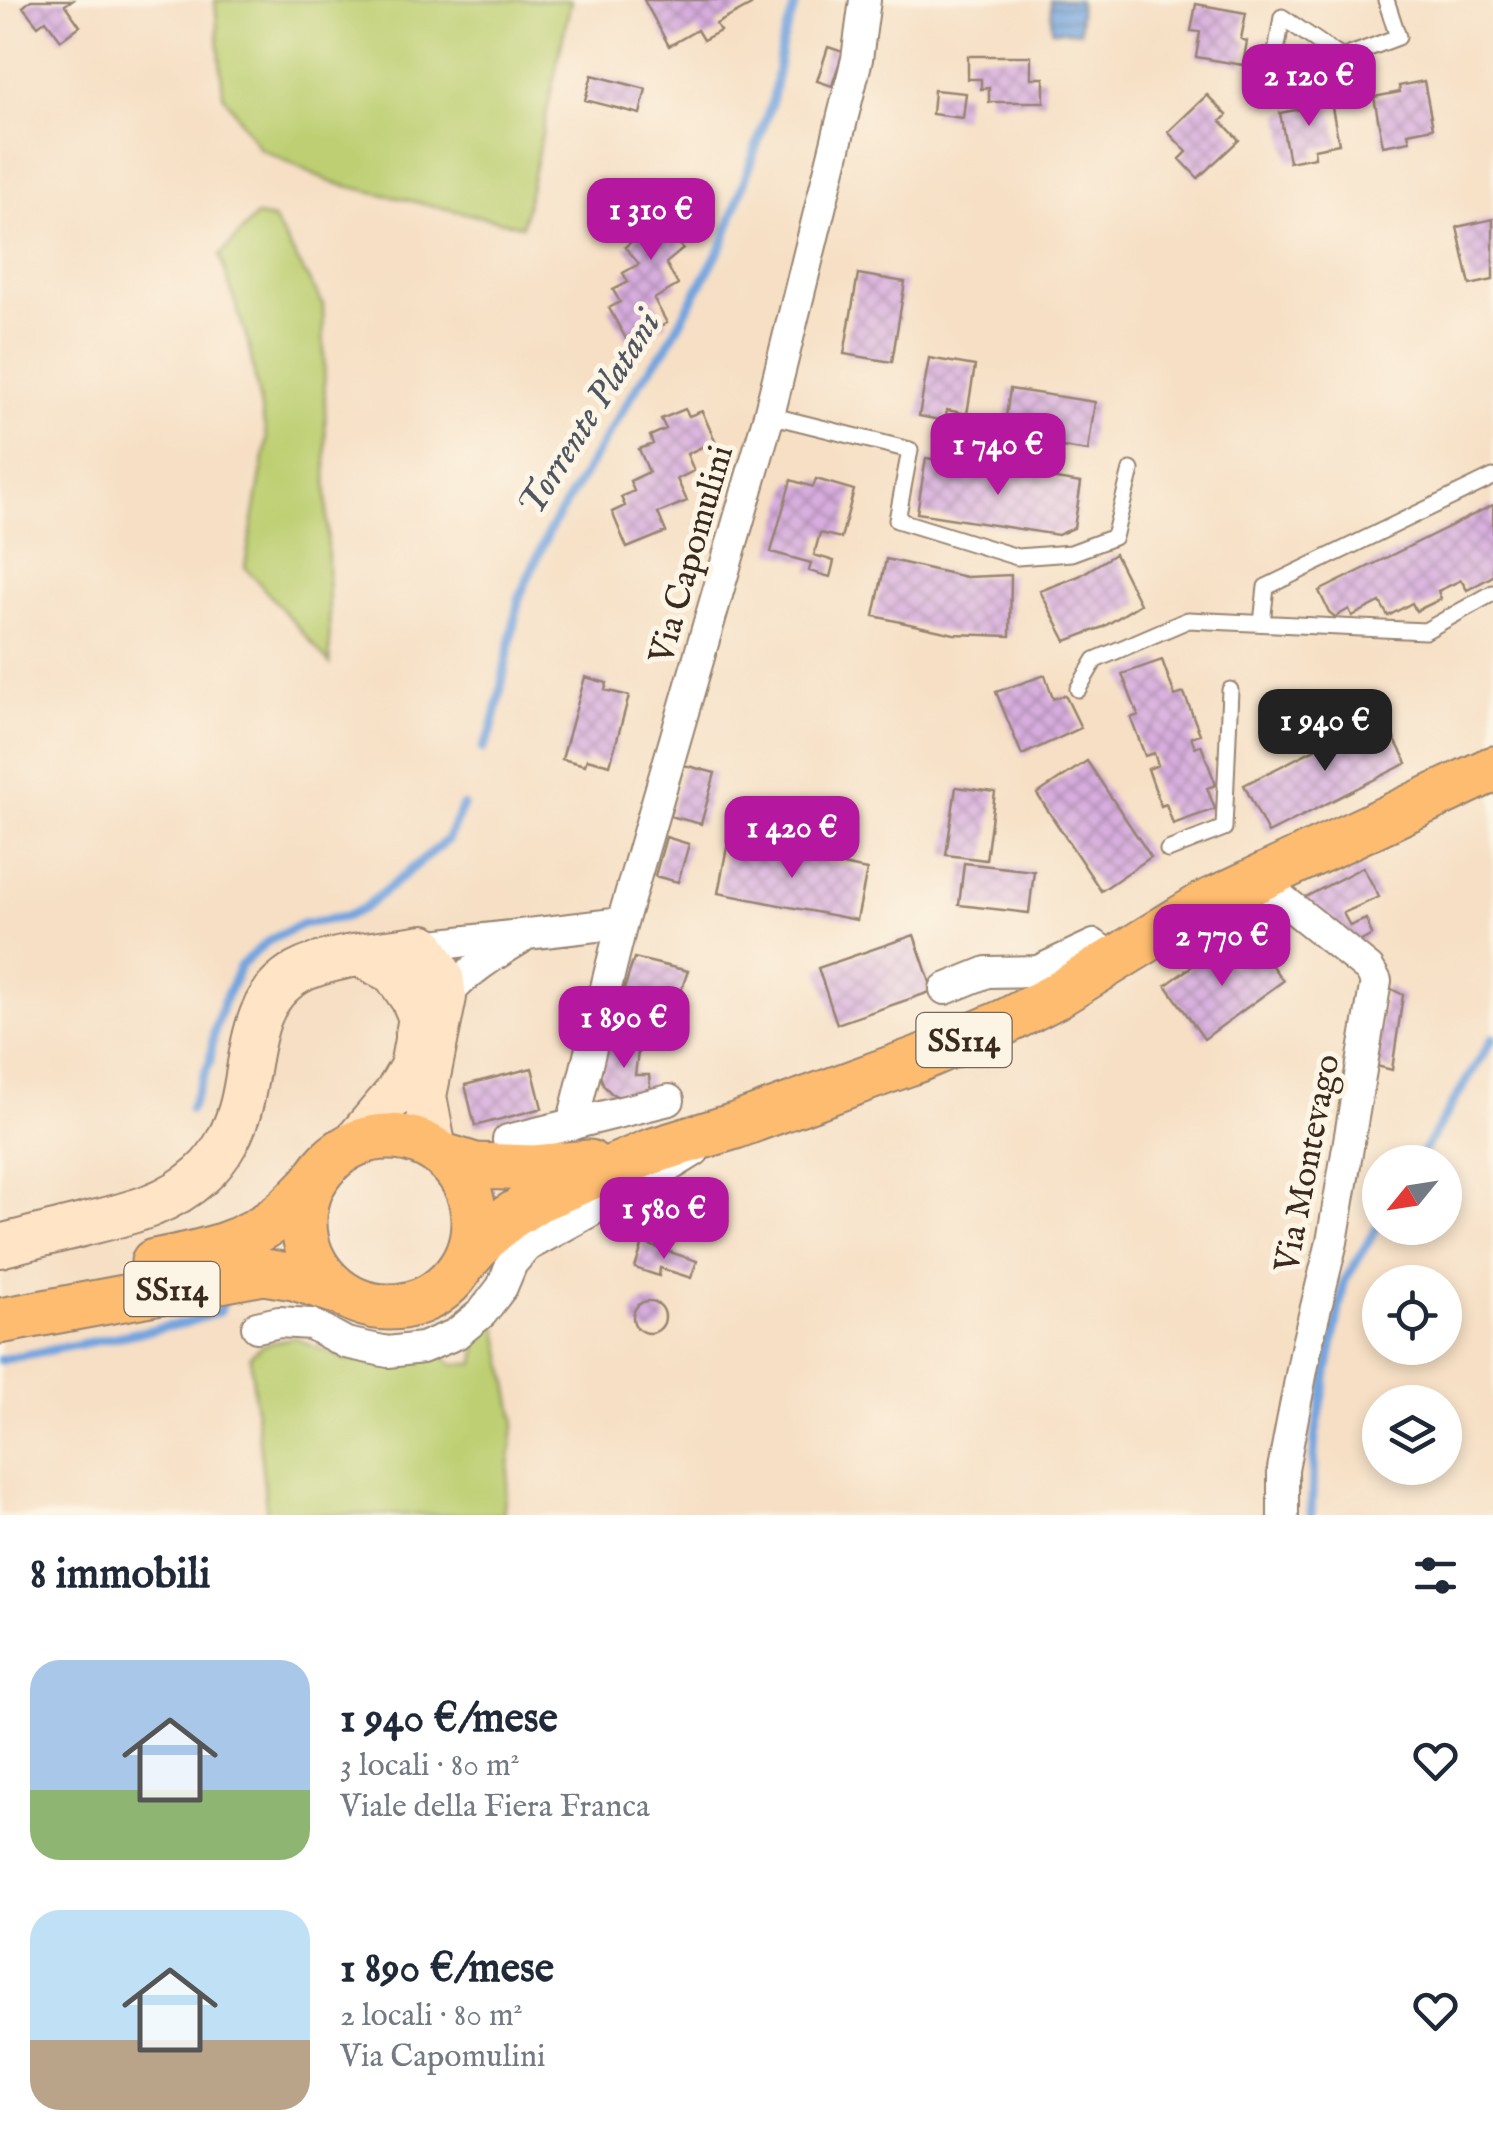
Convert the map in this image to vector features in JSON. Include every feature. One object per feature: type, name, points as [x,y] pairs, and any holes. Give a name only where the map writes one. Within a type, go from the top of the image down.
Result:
[{"type":"main road","name":"SS114","points":[[650,1152],[735,1126],[919,1059],[1006,1022],[1205,904],[1493,769]]},
{"type":"main road","points":[[0,1246],[150,1208],[179,1193],[204,1172],[226,1144],[242,1106],[255,1030],[265,1004],[280,985],[298,972],[325,962],[424,946],[442,976],[411,1067],[396,1093],[313,1182],[305,1210],[306,1239],[321,1274],[342,1293],[368,1304],[387,1307],[424,1299],[440,1290],[498,1227],[538,1199],[650,1152]]},
{"type":"main road","points":[[362,956],[394,973],[412,998],[432,1007]]},
{"type":"main road","points":[[432,1007],[424,1096],[439,1153],[462,1178],[472,1205],[473,1234],[465,1261]]},
{"type":"main road","points":[[352,1144],[400,1137],[476,1166],[534,1168],[650,1152]]},
{"type":"main road","name":"SS114","points":[[0,1291],[202,1253],[248,1237],[284,1212],[313,1182]]},
{"type":"main road","name":"SS114","points":[[0,1321],[264,1272],[342,1293]]},
{"type":"street","name":"Via Capomulini","points":[[572,1125],[622,923],[769,415],[857,59],[865,0]]},
{"type":"street","name":"Via Montevago","points":[[1256,878],[1369,969],[1376,981],[1332,1242],[1307,1344],[1284,1470],[1283,1515]]},
{"type":"street","points":[[424,946],[622,923]]},
{"type":"street","points":[[432,1007],[488,958],[531,932]]},
{"type":"street","points":[[945,989],[987,972],[1038,971],[1094,946],[1114,960]]},
{"type":"street","points":[[508,1140],[669,1100]]},
{"type":"street","points":[[257,1328],[279,1322],[311,1324],[346,1343],[388,1352],[422,1348],[456,1334],[482,1313],[527,1246],[735,1126]]},
{"type":"lane","points":[[1342,58],[1282,18],[1272,76],[1342,58],[1398,37],[1386,0]]},
{"type":"lane","points":[[769,415],[910,450],[897,520],[1017,557],[1071,553],[1114,537],[1131,470]]},
{"type":"lane","points":[[1262,624],[1266,587],[1493,478]]},
{"type":"lane","points":[[1078,689],[1095,660],[1188,620],[1425,631],[1493,593]]},
{"type":"lane","points":[[1168,850],[1224,828],[1230,690]]},
{"type":"green space","points":[[215,0],[571,0],[522,226],[333,183],[259,148],[223,94]]},
{"type":"green space","points":[[256,216],[273,219],[323,304],[330,664],[245,567],[267,440],[248,342],[220,256]]},
{"type":"green space","points":[[495,1314],[515,1420],[503,1515],[267,1515],[250,1355],[264,1345],[294,1337],[339,1357],[370,1363],[441,1353],[452,1364],[475,1364],[479,1329]]},
{"type":"water","points":[[1050,0],[1079,0],[1080,32],[1052,30]]},
{"type":"building","points":[[31,0],[72,0],[65,5],[80,26],[61,40],[46,20],[38,26],[23,7]]},
{"type":"building","points":[[644,0],[748,0],[751,5],[716,24],[720,31],[703,40],[697,30],[669,46]]},
{"type":"building","points":[[1196,4],[1246,13],[1241,39],[1247,41],[1243,65],[1196,57],[1200,32],[1191,31]]},
{"type":"building","points":[[828,47],[843,52],[832,86],[817,81]]},
{"type":"building","points":[[968,56],[1031,56],[1031,78],[1044,78],[1044,102],[989,102],[989,88],[981,89],[981,79],[968,79]]},
{"type":"building","points":[[592,75],[646,89],[640,114],[585,100]]},
{"type":"building","points":[[1424,81],[1433,128],[1408,133],[1410,141],[1383,146],[1374,97],[1400,92],[1399,86]]},
{"type":"building","points":[[934,90],[966,93],[963,118],[932,114]]},
{"type":"building","points":[[1207,95],[1227,115],[1221,121],[1239,140],[1198,178],[1180,159],[1187,152],[1168,132]]},
{"type":"building","points":[[1330,97],[1339,144],[1314,149],[1315,157],[1289,162],[1280,113],[1306,108],[1305,102]]},
{"type":"building","points":[[674,184],[696,211],[670,233],[683,249],[666,263],[678,285],[654,299],[667,323],[629,344],[609,308],[620,302],[613,290],[628,282],[623,273],[639,264],[625,247],[638,236],[630,227],[642,217],[635,208],[658,188],[662,193]]},
{"type":"building","points":[[1493,219],[1493,280],[1470,285],[1457,227]]},
{"type":"building","points":[[858,274],[905,282],[892,362],[844,354]]},
{"type":"building","points":[[929,358],[975,366],[967,414],[947,410],[945,421],[919,416]]},
{"type":"building","points":[[1010,389],[1095,402],[1088,451],[1003,438]]},
{"type":"building","points":[[685,409],[689,416],[702,411],[715,441],[687,454],[694,471],[677,479],[687,501],[658,513],[666,532],[627,548],[612,512],[625,506],[621,497],[634,491],[630,481],[649,472],[639,449],[653,444],[650,436],[666,429],[661,419]]},
{"type":"building","points":[[926,458],[1081,483],[1074,528],[1058,535],[917,513]]},
{"type":"building","points":[[816,479],[854,490],[841,538],[820,533],[814,555],[834,561],[830,577],[809,571],[811,563],[771,552],[791,480],[813,487]]},
{"type":"building","points":[[1493,505],[1493,576],[1467,590],[1461,580],[1438,591],[1441,599],[1416,611],[1412,603],[1388,616],[1380,602],[1352,616],[1349,609],[1335,617],[1329,612],[1319,591]]},
{"type":"building","points":[[1115,554],[1140,604],[1103,627],[1066,641],[1040,591],[1079,576]]},
{"type":"building","points":[[886,559],[966,577],[1011,575],[1010,636],[954,634],[874,616]]},
{"type":"building","points":[[1162,660],[1175,696],[1184,693],[1200,734],[1191,737],[1195,747],[1201,745],[1216,785],[1207,788],[1215,809],[1173,824],[1166,804],[1161,806],[1148,769],[1158,765],[1154,753],[1145,756],[1131,718],[1138,715],[1122,674]]},
{"type":"building","points":[[1045,675],[1053,699],[1065,695],[1081,728],[1022,755],[996,692]]},
{"type":"building","points":[[585,677],[607,683],[605,690],[629,696],[610,765],[587,759],[585,765],[562,759]]},
{"type":"building","points":[[1382,715],[1407,763],[1268,833],[1244,785]]},
{"type":"building","points":[[1087,761],[1151,857],[1101,891],[1037,794]]},
{"type":"building","points":[[684,765],[715,773],[701,824],[670,816]]},
{"type":"building","points":[[956,787],[995,792],[986,860],[946,855]]},
{"type":"building","points":[[666,837],[689,844],[678,882],[655,876]]},
{"type":"building","points":[[728,842],[867,870],[857,920],[718,893]]},
{"type":"building","points":[[964,863],[1034,871],[1029,913],[959,905]]},
{"type":"building","points":[[1363,867],[1379,897],[1343,913],[1350,926],[1366,919],[1372,935],[1352,946],[1298,901]]},
{"type":"building","points":[[914,935],[933,991],[837,1024],[818,968]]},
{"type":"building","points":[[1217,948],[1231,968],[1259,948],[1283,981],[1204,1039],[1166,985]]},
{"type":"building","points":[[634,958],[688,971],[678,999],[618,1008]]},
{"type":"building","points":[[1386,986],[1403,995],[1392,1070],[1373,1065]]},
{"type":"building","points":[[608,1039],[639,1044],[635,1075],[649,1075],[651,1095],[626,1100],[604,1086],[600,1076]]},
{"type":"building","points":[[532,1068],[542,1108],[475,1126],[465,1085]]},
{"type":"building","points":[[643,1243],[697,1261],[691,1278],[660,1268],[659,1276],[635,1268]]},
{"type":"building","points":[[649,1301],[661,1305],[665,1317],[661,1329],[649,1333],[637,1329],[633,1317],[637,1305]]},
{"type":"waterway","name":"Torrente Platani","points":[[483,749],[497,708],[519,598],[549,531],[640,382],[666,348],[723,243],[773,98],[782,44],[797,0]]},
{"type":"waterway","name":"Torrente Platani","points":[[190,1109],[210,1061],[223,1003],[241,965],[268,941],[302,924],[345,917],[364,908],[447,840],[463,806]]},
{"type":"waterway","points":[[1427,1145],[1493,1038]]},
{"type":"waterway","points":[[1311,1515],[1315,1438],[1344,1282],[1367,1245]]},
{"type":"waterway","name":"Torrente Platani","points":[[0,1360],[186,1323],[220,1311],[226,1295]]}]
